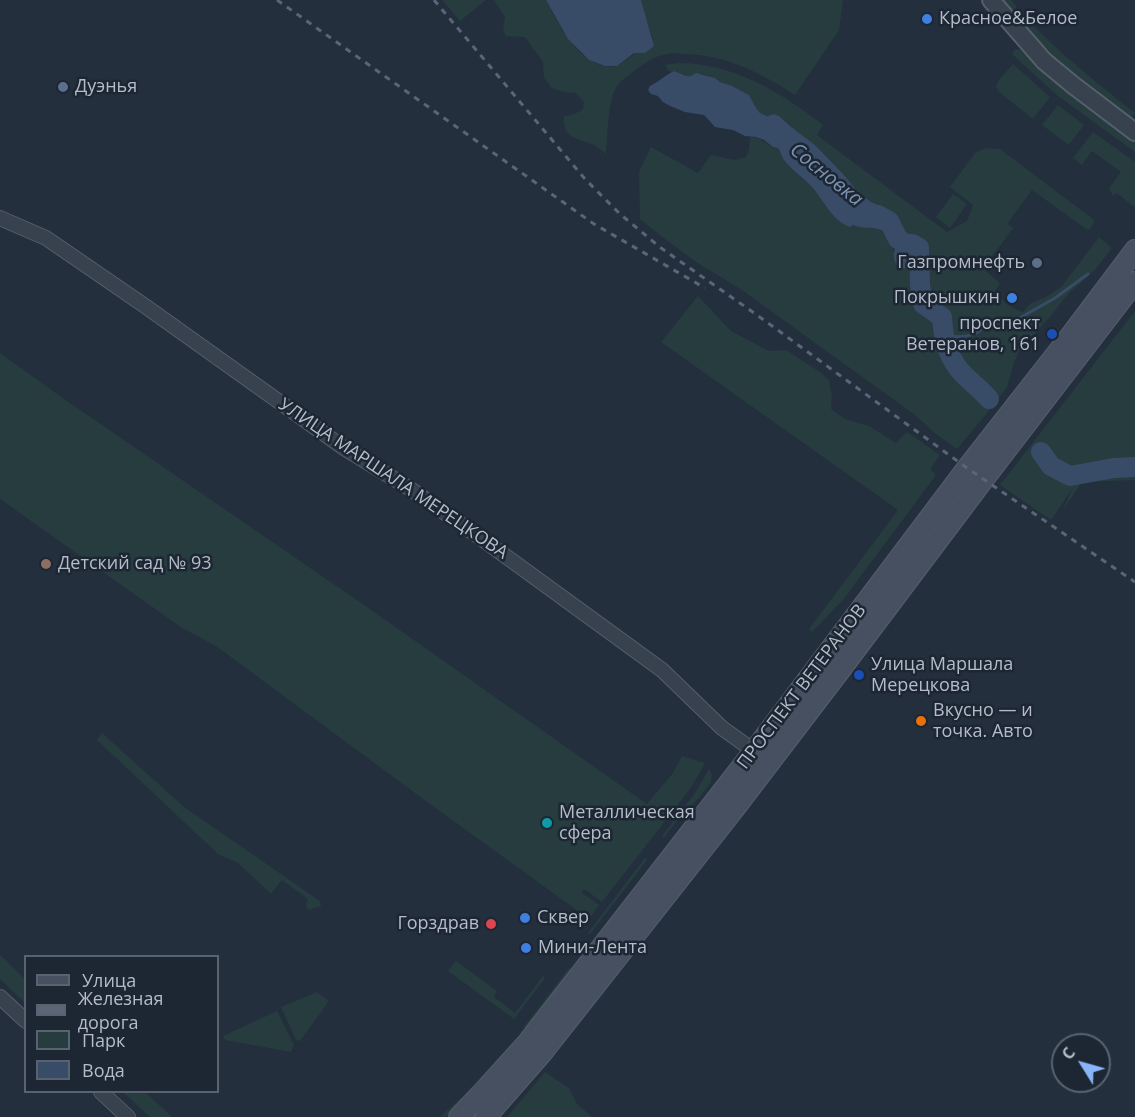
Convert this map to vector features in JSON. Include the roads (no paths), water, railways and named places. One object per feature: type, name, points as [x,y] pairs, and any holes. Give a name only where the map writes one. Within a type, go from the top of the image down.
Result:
[{"type":"main road","name":"ПРОСПЕКТ ВЕТЕРАНОВ","points":[[486,1117],[542,1053],[762,757],[967,468],[1135,250]]},
{"type":"main road","name":"ПРОСПЕКТ ВЕТЕРАНОВ","points":[[459,1117],[528,1042],[762,757],[984,479],[1135,282]]},
{"type":"street","points":[[991,0],[1044,60],[1135,132]]},
{"type":"street","name":"УЛИЦА МАРШАЛА МЕРЕЦКОВА","points":[[0,218],[46,238],[344,448],[412,490],[478,536],[662,670],[722,728],[762,757]]},
{"type":"street","points":[[0,997],[24,1019]]},
{"type":"street","points":[[102,1093],[128,1117]]},
{"type":"water","points":[[546,0],[641,0],[654,46],[645,53],[634,53],[617,66],[605,66],[589,60],[568,39]]},
{"type":"water","points":[[674,71],[687,76],[696,73],[715,78],[749,95],[760,113],[767,116],[774,114],[779,116],[815,145],[859,193],[871,202],[886,208],[902,227],[896,232],[896,239],[878,229],[853,225],[850,227],[838,220],[811,186],[784,160],[778,148],[756,137],[715,127],[704,115],[685,112],[651,94],[648,90],[650,86]]},
{"type":"water","points":[[898,239],[906,244],[912,244],[907,252],[907,268],[899,269],[894,258]]},
{"type":"waterway","name":"Сосновка","points":[[878,215],[889,221],[898,239],[919,248],[923,304],[942,317],[946,343],[954,362],[989,399]]},
{"type":"waterway","points":[[944,336],[970,335],[993,322],[1018,319],[1055,298],[1088,274]]},
{"type":"waterway","name":"Сосновка","points":[[1041,452],[1051,466],[1070,476],[1114,468],[1135,467]]},
{"type":"railway","points":[[277,0],[594,224],[705,288]]},
{"type":"railway","points":[[434,0],[585,179],[620,214],[661,248],[967,468],[1135,582]]},
{"type":"place","name":"Красное&Белое","points":[[927,19]]},
{"type":"place","name":"Дуэнья","points":[[63,87]]},
{"type":"place","name":"Газпромнефть","points":[[1037,263]]},
{"type":"place","name":"Покрышкин","points":[[1012,298]]},
{"type":"place","name":"проспект Ветеранов, 161","points":[[1052,334]]},
{"type":"place","name":"Детский сад № 93","points":[[46,564]]},
{"type":"place","name":"Улица Маршала Мерецкова","points":[[859,675]]},
{"type":"place","name":"Вкусно — и точка. Авто","points":[[921,721]]},
{"type":"place","name":"Металлическая сфера","points":[[547,823]]},
{"type":"place","name":"Сквер","points":[[525,918]]},
{"type":"place","name":"Горздрав","points":[[491,924]]},
{"type":"place","name":"Мини-Лента","points":[[526,948]]}]
